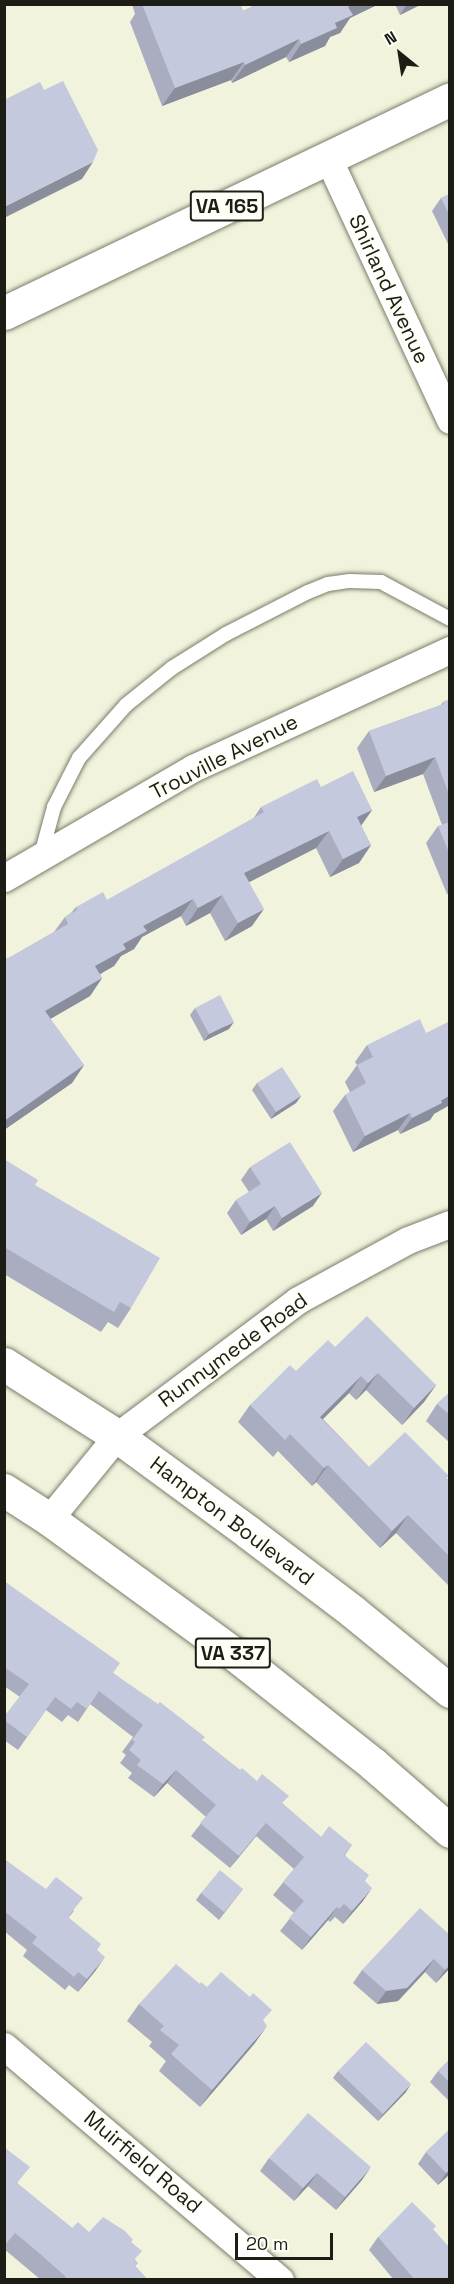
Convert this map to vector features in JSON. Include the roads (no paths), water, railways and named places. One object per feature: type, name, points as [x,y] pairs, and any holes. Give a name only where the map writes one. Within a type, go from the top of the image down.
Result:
[{"type":"main road","name":"VA 165","points":[[4,313],[450,99]]},
{"type":"main road","name":"Hampton Boulevard","points":[[4,1364],[117,1436],[342,1604],[450,1691]]},
{"type":"main road","name":"VA 337","points":[[4,1490],[49,1519],[233,1653],[372,1764],[450,1831]]},
{"type":"street","name":"Shirland Avenue","points":[[328,158],[450,420]]},
{"type":"street","name":"Trouville Avenue","points":[[4,878],[193,768],[450,650]]},
{"type":"street","name":"Runnymede Road","points":[[49,1519],[117,1436],[298,1300],[408,1240],[450,1224]]},
{"type":"street","name":"Muirfield Road","points":[[4,2046],[280,2280]]},
{"type":"lane","points":[[40,857],[54,807],[79,758],[126,705],[172,668],[226,634],[308,592],[328,584],[350,581],[381,582],[450,619]]}]
